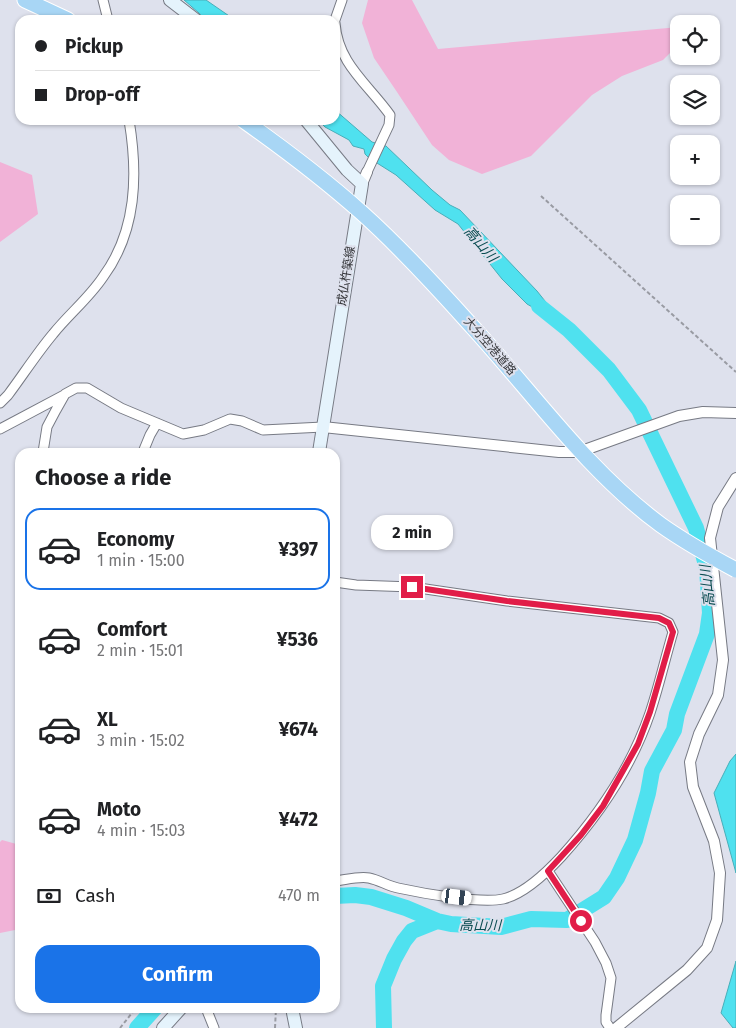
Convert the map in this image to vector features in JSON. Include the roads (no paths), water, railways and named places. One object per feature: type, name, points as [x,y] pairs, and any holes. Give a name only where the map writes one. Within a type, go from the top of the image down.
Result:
[{"type":"highway","points":[[25,0],[58,15]]},
{"type":"highway","name":"大分空港道路","points":[[250,125],[278,144],[321,179],[393,242],[470,323],[572,442],[631,500],[696,548],[736,570]]},
{"type":"main road","points":[[170,0],[190,15]]},
{"type":"main road","points":[[310,125],[347,170],[364,178]]},
{"type":"main road","name":"成仏杵築線","points":[[320,448],[364,178]]},
{"type":"main road","points":[[163,1028],[176,1013]]},
{"type":"main road","points":[[293,1013],[296,1028]]},
{"type":"street","points":[[103,0],[107,15]]},
{"type":"street","points":[[337,15],[342,0]]},
{"type":"street","points":[[340,45],[348,65],[378,98],[390,115],[389,124],[364,178]]},
{"type":"street","points":[[0,403],[53,334],[103,278],[119,252],[126,233],[135,174],[130,125]]},
{"type":"street","points":[[0,428],[76,388],[87,388],[121,408],[183,434],[204,430],[230,419],[242,421],[263,430],[323,427],[559,452],[579,452],[679,416],[703,412],[736,413]]},
{"type":"street","points":[[44,448],[47,427],[65,394]]},
{"type":"street","points":[[145,448],[157,423]]},
{"type":"street","points":[[616,1028],[687,970],[707,948],[717,920],[720,872],[714,840],[693,787],[690,762],[699,734],[718,694],[723,660],[710,538],[718,507],[736,478]]},
{"type":"street","points":[[340,583],[412,587],[507,601],[659,618],[669,623],[673,632],[650,712],[638,744],[603,806],[581,835],[548,871],[529,885],[503,899],[469,898],[396,888],[368,878],[340,881]]},
{"type":"street","points":[[548,871],[595,942],[606,963],[611,978],[606,1015],[606,1022],[610,1028]]},
{"type":"street","points":[[208,1013],[214,1028]]},
{"type":"water","points":[[184,0],[206,0],[228,15],[200,15]]},
{"type":"water","points":[[340,114],[372,142],[386,146],[432,190],[450,205],[460,210],[537,291],[565,326],[527,304],[502,279],[458,224],[435,210],[396,175],[369,158],[365,154],[364,149],[353,146],[349,140],[323,125],[340,125]]},
{"type":"water","points":[[736,754],[736,873],[714,793],[730,761]]},
{"type":"water","points":[[736,961],[736,1028],[733,1028],[721,1013]]},
{"type":"waterway","name":"高山川","points":[[340,896],[371,897],[406,908],[437,921],[451,924],[501,927],[531,919],[567,920],[604,897],[617,878],[635,840],[652,771],[674,730],[677,714],[707,634],[710,613],[707,569],[696,528],[639,410],[609,370],[569,330],[539,306]]},
{"type":"waterway","points":[[384,1028],[383,986],[394,959],[412,931],[437,921]]},
{"type":"waterway","name":"高山川","points":[[137,1028],[150,1013]]}]
